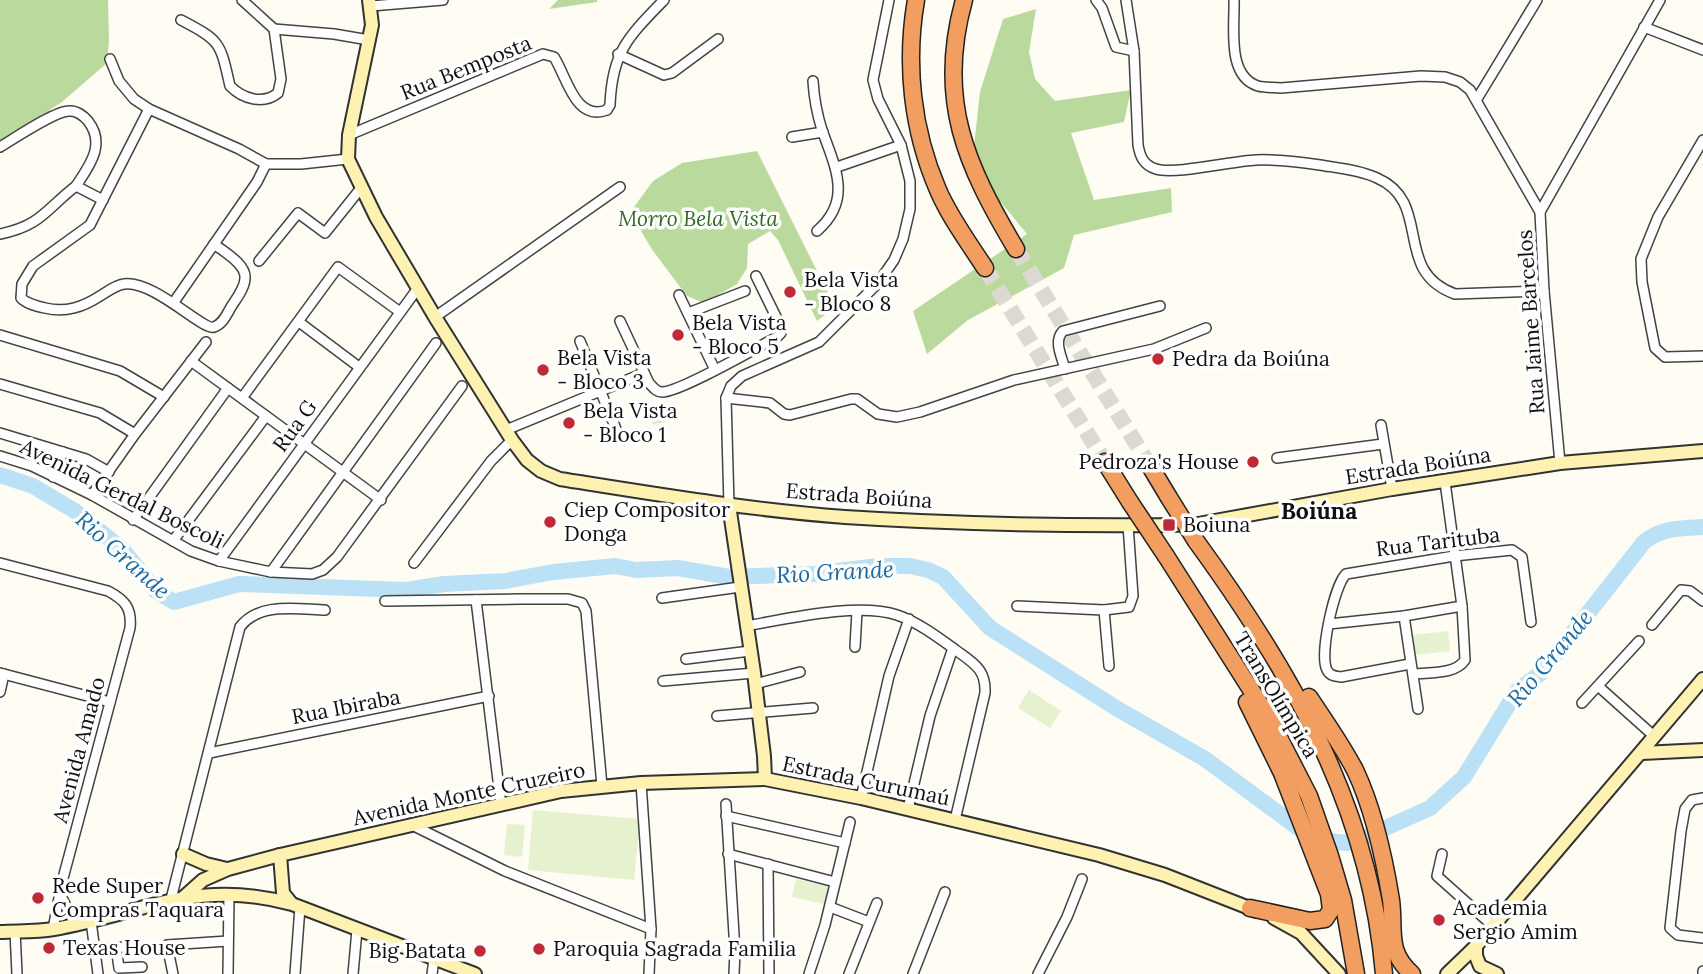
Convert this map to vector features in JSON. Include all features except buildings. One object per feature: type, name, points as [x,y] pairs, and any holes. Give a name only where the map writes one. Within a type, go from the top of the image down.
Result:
[{"type":"highway","points":[[916,0],[910,72],[916,119],[938,190],[985,268]]},
{"type":"highway","points":[[964,0],[955,49],[953,87],[958,127],[981,187],[1016,249]]},
{"type":"highway","name":"TransOlímpica","points":[[1105,462],[1244,676],[1286,749],[1320,825],[1330,856],[1343,900],[1356,969]]},
{"type":"highway","name":"TransOlímpica","points":[[1150,466],[1196,541],[1261,635],[1306,711],[1335,773],[1354,823],[1376,904],[1384,973]]},
{"type":"highway","points":[[1218,571],[1235,588],[1356,772],[1384,864],[1393,915],[1395,953],[1412,974]]},
{"type":"highway","points":[[1223,646],[1228,670],[1256,717],[1314,851],[1329,894],[1331,910],[1325,919],[1310,921],[1250,908]]},
{"type":"street","points":[[242,0],[274,29],[369,40]]},
{"type":"street","points":[[370,3],[443,0]]},
{"type":"street","name":"Rua Bemposta","points":[[349,135],[543,54],[554,57],[571,92],[583,109],[590,113],[607,110],[618,54],[642,22],[664,0]]},
{"type":"street","points":[[889,0],[873,80],[878,99],[901,145],[910,181],[910,209],[903,239],[894,260],[878,283],[819,342],[742,376],[731,386],[726,398],[770,403],[784,414],[790,415],[851,398],[857,399],[878,414],[897,417],[920,412],[1014,380],[1154,349],[1206,328]]},
{"type":"street","points":[[1096,0],[1118,50],[1134,51]]},
{"type":"street","points":[[1126,0],[1134,51],[1138,145],[1140,156],[1147,164],[1166,170],[1256,160],[1300,162],[1379,178],[1401,198],[1412,225],[1420,266],[1441,289],[1455,294],[1544,291]]},
{"type":"street","name":"Rua Jaime Barcelos","points":[[1234,0],[1237,64],[1241,74],[1258,86],[1281,88],[1422,76],[1445,77],[1460,82],[1477,99],[1540,212],[1544,291],[1560,463]]},
{"type":"street","points":[[1477,99],[1536,0]]},
{"type":"street","points":[[1540,212],[1660,0]]},
{"type":"street","name":"Estrada Boiúna","points":[[370,3],[369,40],[349,135],[348,159],[361,188],[418,288],[509,435],[527,460],[541,471],[561,479],[729,505],[844,517],[1128,526],[1198,524],[1392,489],[1560,463],[1703,451]]},
{"type":"street","points":[[181,20],[216,41],[223,53],[230,86],[249,99],[263,100],[278,93],[281,79],[274,29]]},
{"type":"street","points":[[1644,27],[1703,50]]},
{"type":"street","points":[[618,54],[664,75],[672,73],[718,39]]},
{"type":"street","points":[[110,58],[114,72],[134,99],[149,109],[266,164],[301,164],[348,159]]},
{"type":"street","points":[[813,81],[815,106],[837,167],[836,209],[830,220],[817,231]]},
{"type":"street","points":[[149,109],[90,225],[33,266],[22,284],[21,298],[37,307],[73,309],[125,284],[139,286],[174,302],[210,328],[215,327],[223,320],[245,284],[246,275],[242,267],[214,244]]},
{"type":"street","points":[[0,146],[68,111],[86,118],[95,132],[96,143],[95,155],[76,186],[41,219],[27,227],[0,234]]},
{"type":"street","points":[[792,137],[823,132]]},
{"type":"street","points":[[1703,140],[1658,218],[1641,259],[1642,282],[1655,348],[1665,357],[1703,356]]},
{"type":"street","points":[[837,167],[901,145]]},
{"type":"street","points":[[1691,163],[1703,162]]},
{"type":"street","points":[[174,302],[257,182],[266,164]]},
{"type":"street","points":[[76,186],[103,200]]},
{"type":"street","points":[[435,317],[620,187]]},
{"type":"street","points":[[259,261],[298,213],[325,233],[361,188]]},
{"type":"street","points":[[242,398],[338,267],[400,312]]},
{"type":"street","points":[[620,321],[649,383],[660,392],[665,392],[715,370],[781,333],[780,324],[755,276]]},
{"type":"street","name":"Rua G","points":[[219,561],[418,288]]},
{"type":"street","points":[[688,313],[745,291]]},
{"type":"street","points":[[679,295],[715,370]]},
{"type":"street","points":[[1065,369],[1058,341],[1058,335],[1063,331],[1160,306]]},
{"type":"street","points":[[299,322],[359,367]]},
{"type":"street","points":[[0,335],[120,370],[164,397]]},
{"type":"street","points":[[580,341],[616,429]]},
{"type":"street","points":[[92,495],[206,342]]},
{"type":"street","points":[[271,572],[436,343]]},
{"type":"street","points":[[191,361],[381,500],[462,386]]},
{"type":"street","points":[[414,562],[509,435],[644,373]]},
{"type":"street","points":[[0,384],[100,413],[135,434]]},
{"type":"street","points":[[133,520],[228,388]]},
{"type":"street","name":"Estrada Curumaú","points":[[726,398],[729,505],[754,679],[765,779],[955,820],[1134,865],[1194,885],[1301,933],[1339,974]]},
{"type":"street","points":[[173,541],[265,416]]},
{"type":"street","points":[[1381,425],[1392,489]]},
{"type":"street","points":[[0,433],[86,459],[109,472]]},
{"type":"street","points":[[1277,458],[1383,444]]},
{"type":"street","points":[[53,477],[63,452]]},
{"type":"street","name":"Avenida Gerdal Boscoli","points":[[0,456],[32,466],[92,495],[173,541],[219,561],[271,572],[312,574],[323,570],[337,557],[381,500]]},
{"type":"street","points":[[1411,669],[1451,670],[1460,668],[1465,660],[1462,606],[1445,482]]},
{"type":"street","points":[[1017,606],[1126,609],[1132,604],[1128,526]]},
{"type":"street","name":"Rua Tarituba","points":[[1411,669],[1336,676],[1326,669],[1325,649],[1329,624],[1338,588],[1346,574],[1454,556],[1504,550],[1517,552],[1525,569],[1531,622]]},
{"type":"street","name":"Avenida Amado","points":[[0,564],[108,591],[120,597],[131,613],[62,882],[53,929]]},
{"type":"street","points":[[662,598],[740,585]]},
{"type":"street","points":[[1651,625],[1681,590],[1690,591],[1703,601]]},
{"type":"street","points":[[385,601],[568,599],[582,603],[586,611],[602,786]]},
{"type":"street","points":[[476,600],[501,805]]},
{"type":"street","points":[[1329,624],[1404,616],[1462,606]]},
{"type":"street","points":[[178,898],[183,854],[240,627],[247,617],[270,610],[325,610]]},
{"type":"street","points":[[1104,610],[1109,666]]},
{"type":"street","points":[[855,647],[857,611]]},
{"type":"street","points":[[746,626],[837,612],[881,611],[909,619],[980,669],[985,683],[955,820]]},
{"type":"street","points":[[1404,616],[1418,709]]},
{"type":"street","points":[[862,798],[889,676],[909,619]]},
{"type":"street","points":[[1582,703],[1639,641]]},
{"type":"street","points":[[908,809],[930,716],[953,648]]},
{"type":"street","points":[[686,659],[750,651]]},
{"type":"street","points":[[663,681],[754,679],[800,672]]},
{"type":"street","points":[[0,692],[2,674],[110,702]]},
{"type":"street","points":[[1447,974],[1476,946],[1703,679]]},
{"type":"street","points":[[1598,686],[1673,751]]},
{"type":"street","name":"Rua Ibiraba","points":[[209,753],[489,696]]},
{"type":"street","points":[[717,716],[813,708]]},
{"type":"street","points":[[1642,753],[1703,750]]},
{"type":"street","name":"Avenida Monte Cruzeiro","points":[[178,898],[203,880],[228,869],[411,824],[561,792],[641,783],[765,779]]},
{"type":"street","points":[[641,783],[651,929],[649,974]]},
{"type":"street","points":[[1703,798],[1692,800],[1685,809],[1670,928],[1678,935],[1703,938]]},
{"type":"street","points":[[726,804],[734,974]]},
{"type":"street","points":[[726,816],[845,843]]},
{"type":"street","points":[[809,974],[830,907],[850,822]]},
{"type":"street","points":[[411,824],[505,871],[651,929]]},
{"type":"street","points":[[183,854],[206,864],[228,869]]},
{"type":"street","points":[[728,854],[835,882]]},
{"type":"street","points":[[1441,854],[1437,876],[1493,926]]},
{"type":"street","points":[[280,855],[280,897]]},
{"type":"street","points":[[768,864],[771,945],[769,974]]},
{"type":"street","points":[[1038,974],[1082,879]]},
{"type":"street","points":[[913,974],[945,892]]},
{"type":"street","points":[[228,974],[229,894]]},
{"type":"street","points":[[0,932],[53,929],[178,898],[229,894],[280,897],[296,906],[475,974]]},
{"type":"street","points":[[61,896],[75,924]]},
{"type":"street","points":[[849,974],[877,903]]},
{"type":"street","points":[[295,974],[296,906]]},
{"type":"street","points":[[830,907],[869,922]]},
{"type":"street","points":[[91,920],[98,974]]},
{"type":"street","points":[[353,974],[357,930]]},
{"type":"street","points":[[15,931],[17,974]]},
{"type":"street","points":[[173,974],[167,945],[228,941]]},
{"type":"street","points":[[94,949],[140,946]]},
{"type":"street","points":[[1476,946],[1476,957],[1480,966],[1497,974]]},
{"type":"street","points":[[116,947],[120,968],[142,967]]},
{"type":"street","points":[[432,974],[435,959]]},
{"type":"green space","points":[[0,0],[108,0],[107,63],[62,102],[4,140],[0,140]]},
{"type":"green space","points":[[558,0],[597,0],[597,2],[549,9]]},
{"type":"green space","points":[[1036,9],[1029,52],[1035,79],[1055,101],[1131,90],[1124,122],[1071,133],[1094,200],[1171,188],[1172,212],[1074,235],[1064,268],[968,320],[927,354],[913,311],[1027,234],[989,188],[974,146],[980,92],[1003,19]]},
{"type":"green space","name":"Morro Bela Vista","points":[[757,151],[835,307],[817,321],[778,240],[770,231],[748,244],[747,268],[737,284],[704,303],[687,296],[641,231],[634,207],[653,181],[682,163]]},
{"type":"green space","points":[[659,405],[666,422],[653,424],[647,411]]},
{"type":"green space","points":[[1448,631],[1450,651],[1415,655],[1413,635]]},
{"type":"green space","points":[[1029,690],[1061,711],[1050,728],[1018,708]]},
{"type":"green space","points":[[533,810],[640,819],[634,880],[528,870]]},
{"type":"green space","points":[[507,824],[525,825],[522,857],[504,855]]},
{"type":"green space","points":[[796,879],[828,886],[824,904],[792,897]]},
{"type":"waterway","name":"Rio Grande","points":[[0,475],[33,486],[75,511],[123,550],[156,591],[174,602],[239,584],[406,590],[444,584],[505,581],[553,572],[615,566],[636,570],[678,568],[729,577],[813,574],[878,566],[910,566],[928,570],[943,577],[990,628],[1116,708],[1205,759],[1301,830],[1329,841],[1347,843],[1430,808],[1464,777],[1517,691],[1541,673],[1644,542],[1665,531],[1703,527]]},
{"type":"tunnel","points":[[1016,249],[1150,466]]},
{"type":"tunnel","points":[[985,268],[1105,462]]},
{"type":"place","name":"Bela Vista - Bloco 8","points":[[790,292]]},
{"type":"place","name":"Bela Vista - Bloco 5","points":[[678,335]]},
{"type":"place","name":"Pedra da Boiúna","points":[[1158,359]]},
{"type":"place","name":"Bela Vista - Bloco 3","points":[[543,370]]},
{"type":"place","name":"Bela Vista - Bloco 1","points":[[569,423]]},
{"type":"place","name":"Pedroza's House","points":[[1253,462]]},
{"type":"place","name":"Ciep Compositor Donga","points":[[550,522]]},
{"type":"place","name":"Boiuna","points":[[1169,525]]},
{"type":"place","name":"Rede Super Compras Taquara","points":[[38,898]]},
{"type":"place","name":"Academia Sergio Amim","points":[[1439,920]]},
{"type":"place","name":"Texas House","points":[[49,948]]},
{"type":"place","name":"Paroquia Sagrada Familia","points":[[539,949]]},
{"type":"place","name":"Big Batata","points":[[480,951]]},
{"type":"district","name":"Boiúna","points":[[1319,511]]}]
